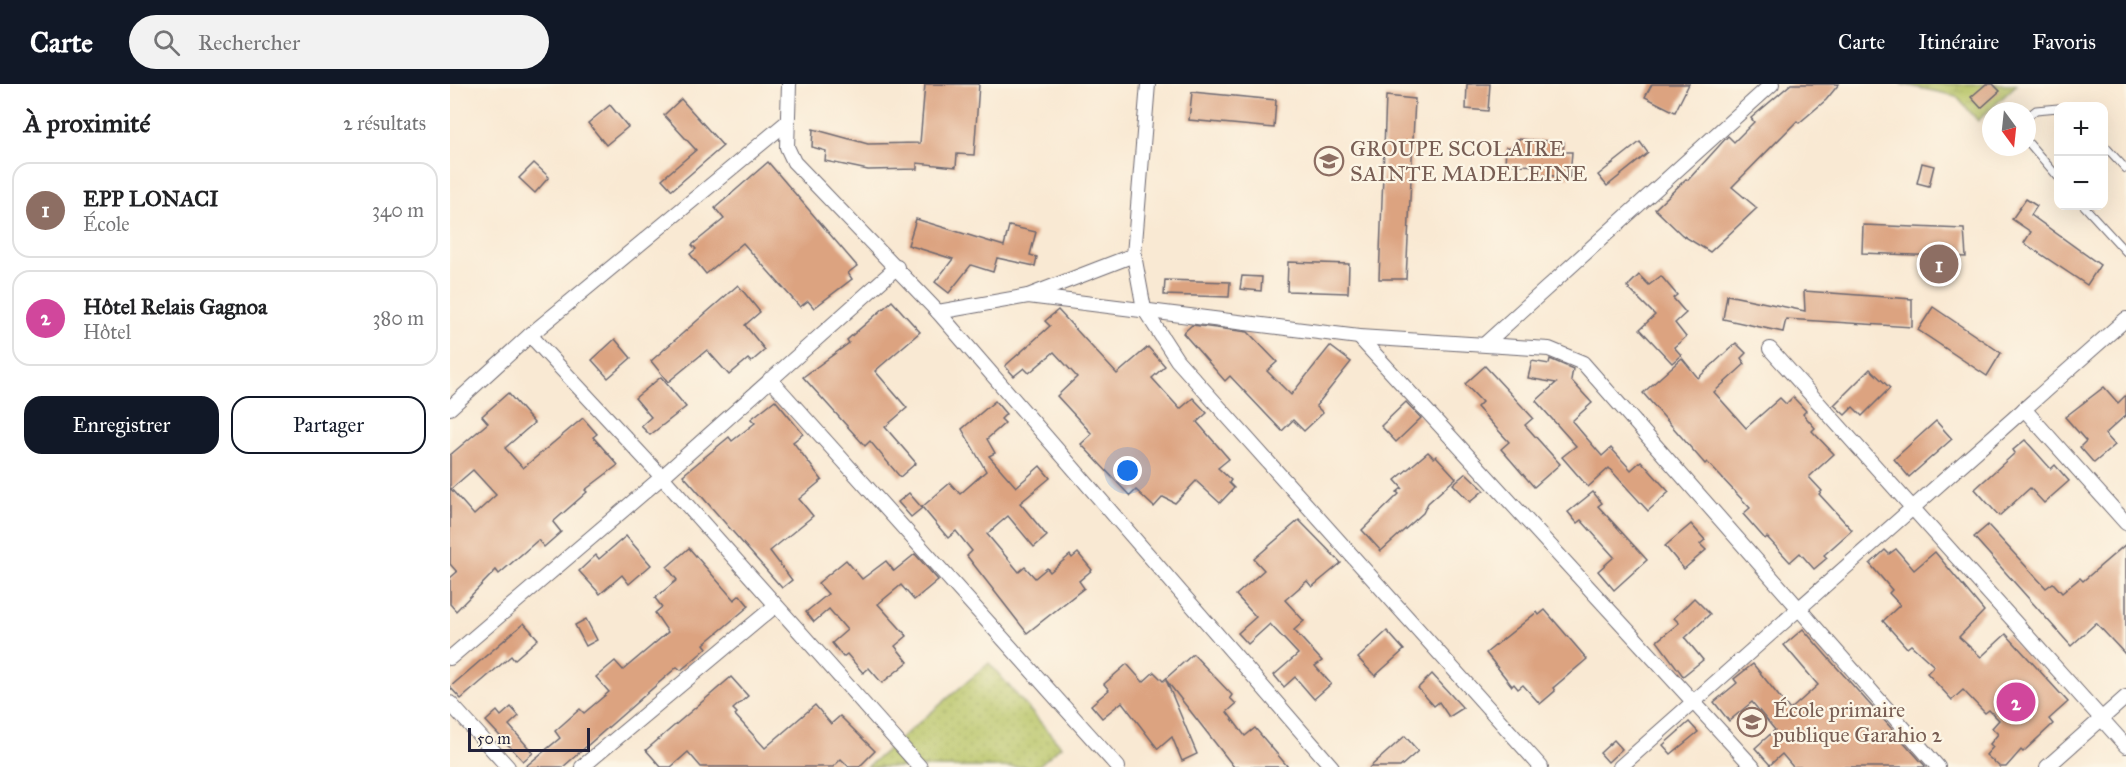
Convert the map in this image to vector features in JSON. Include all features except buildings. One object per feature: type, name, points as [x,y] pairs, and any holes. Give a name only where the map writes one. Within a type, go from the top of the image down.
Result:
[{"type":"street","points":[[789,84],[787,147],[795,162],[938,312],[1332,767]]},
{"type":"street","points":[[1148,84],[1134,255],[1144,309],[1176,360],[1541,767]]},
{"type":"street","points":[[1485,344],[1772,84]]},
{"type":"street","points":[[450,408],[530,335],[786,123]]},
{"type":"street","points":[[938,312],[1028,296],[1134,255]]},
{"type":"street","points":[[450,658],[662,477],[897,267]]},
{"type":"street","points":[[1028,296],[1359,337],[1549,349],[1583,363],[1938,767]]},
{"type":"street","points":[[1620,767],[2126,320]]},
{"type":"street","points":[[530,335],[662,477],[920,767]]},
{"type":"street","points":[[1359,337],[1753,767]]},
{"type":"street","points":[[1770,349],[2126,746]]},
{"type":"street","points":[[770,379],[1118,767]]},
{"type":"street","points":[[2024,409],[2126,523]]},
{"type":"street","points":[[582,767],[776,606]]},
{"type":"street","points":[[2047,767],[2126,697]]},
{"type":"street","points":[[450,703],[508,767]]},
{"type":"lane","points":[[2036,110],[2054,108]]},
{"type":"lane","points":[[2108,150],[2126,169]]},
{"type":"lane","points":[[2036,151],[2054,172]]},
{"type":"lane","points":[[2088,210],[2126,252]]},
{"type":"green space","points":[[1901,84],[2017,84],[1998,102],[1982,102],[1982,117],[1978,121],[1956,96]]},
{"type":"green space","points":[[989,663],[1061,746],[1037,767],[867,767]]},
{"type":"place","name":"GROUPE SCOLAIRE SAINTE MADELEINE","points":[[1329,161]]},
{"type":"place","name":"EPP LONACI","points":[[1939,264]]},
{"type":"place","name":"Hôtel Relais Gagnoa","points":[[2016,702]]},
{"type":"place","name":"École primaire publique Garahio 2","points":[[1752,722]]}]
